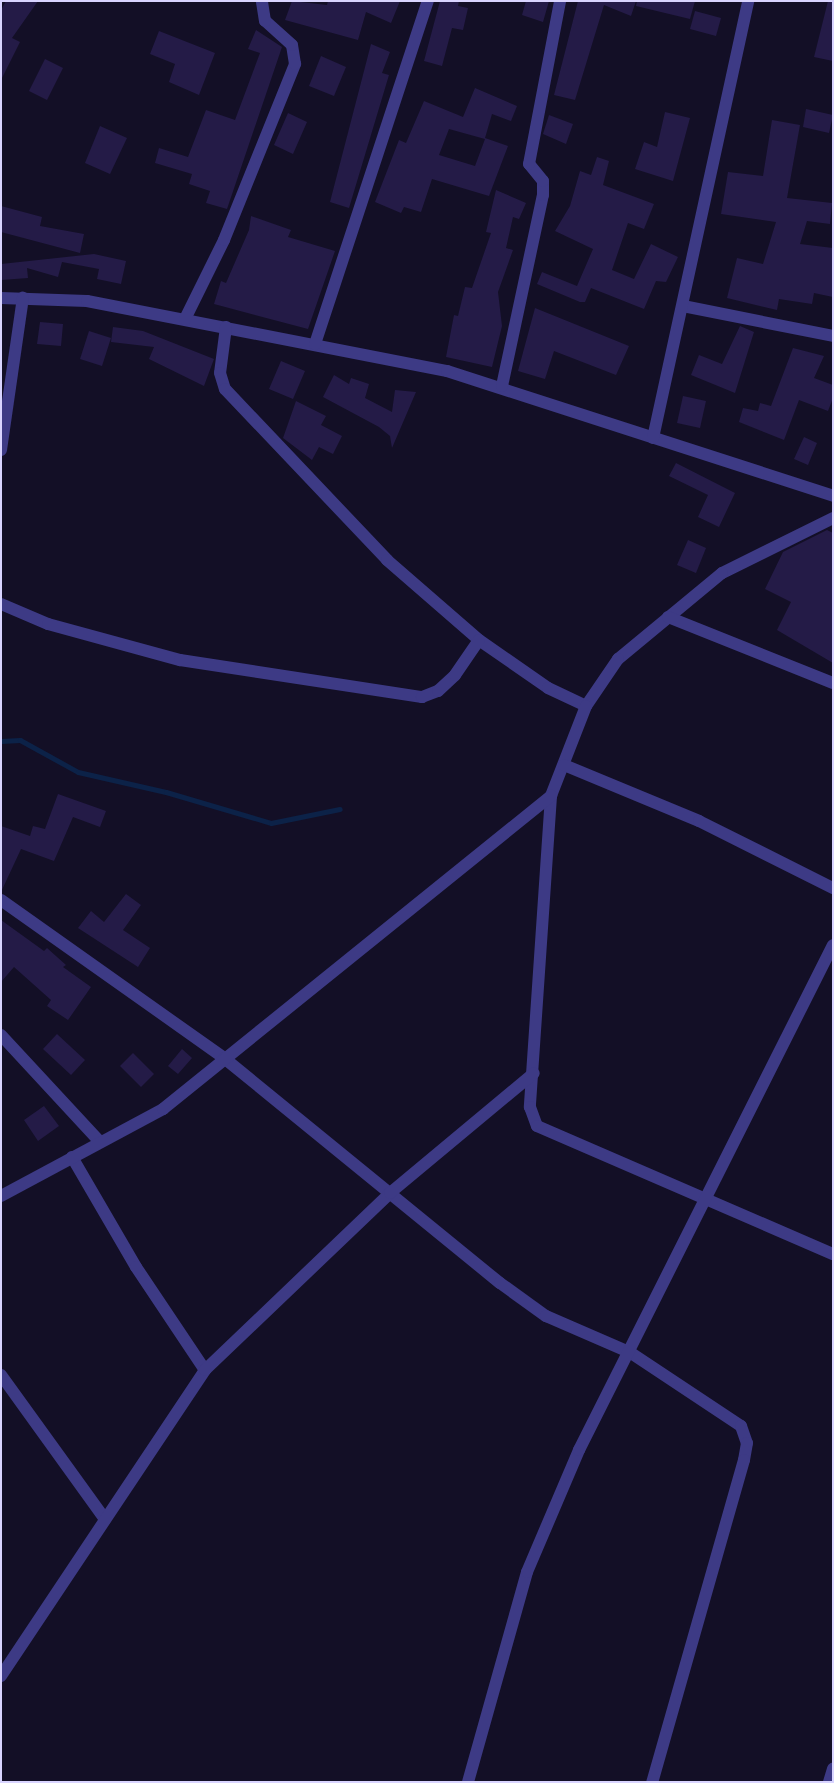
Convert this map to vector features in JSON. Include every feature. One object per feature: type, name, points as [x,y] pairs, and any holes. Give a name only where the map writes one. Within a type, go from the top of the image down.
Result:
[{"type":"street","points":[[184,319],[224,240],[295,64],[292,45],[265,21],[262,1]]},
{"type":"street","points":[[315,344],[428,1]]},
{"type":"street","points":[[502,386],[543,195],[543,181],[529,164],[560,1]]},
{"type":"street","points":[[653,438],[748,1]]},
{"type":"street","points":[[1,298],[87,301],[315,344],[502,386],[653,438],[833,496]]},
{"type":"street","points":[[1,450],[22,298]]},
{"type":"street","points":[[683,306],[833,336]]},
{"type":"street","points":[[226,327],[220,373],[225,389],[387,560],[479,640],[548,688],[586,706]]},
{"type":"street","points":[[833,518],[722,573],[618,659],[586,706],[552,796],[534,1073],[530,1107],[537,1126],[833,1254]]},
{"type":"street","points":[[1,604],[48,624],[180,660],[422,697],[438,691],[455,675],[479,640]]},
{"type":"street","points":[[668,617],[833,683]]},
{"type":"street","points":[[564,765],[699,821],[833,888]]},
{"type":"street","points":[[1,1196],[162,1108],[552,796]]},
{"type":"street","points":[[3,905],[224,1058],[390,1193],[546,1316],[630,1353],[741,1426],[747,1443],[652,1782]]},
{"type":"street","points":[[468,1782],[527,1572],[578,1450],[630,1353],[703,1198],[833,945]]},
{"type":"street","points":[[1,1035],[100,1142]]},
{"type":"street","points":[[1,1676],[205,1370],[390,1193],[534,1073]]},
{"type":"street","points":[[72,1157],[136,1267],[205,1370]]},
{"type":"street","points":[[1,1374],[105,1519]]},
{"type":"street","points":[[829,1782],[833,1769]]},
{"type":"building","points":[[6,1],[38,1],[12,38],[20,42],[1,80],[1,10]]},
{"type":"building","points":[[292,1],[327,5],[328,1],[400,1],[391,23],[366,12],[358,40],[285,20]]},
{"type":"building","points":[[440,1],[459,1],[458,6],[468,8],[463,30],[452,28],[442,66],[424,61]]},
{"type":"building","points":[[526,1],[549,1],[543,22],[522,15]]},
{"type":"building","points":[[578,1],[636,1],[631,16],[604,5],[575,100],[554,95]]},
{"type":"building","points":[[637,1],[695,1],[690,19],[636,6]]},
{"type":"building","points":[[828,1],[833,1],[833,61],[814,57]]},
{"type":"building","points":[[695,11],[721,18],[716,36],[690,29]]},
{"type":"building","points":[[256,30],[282,47],[227,209],[206,203],[210,191],[189,184],[192,174],[155,163],[159,148],[188,157],[206,110],[235,120],[260,53],[248,49]]},
{"type":"building","points":[[159,31],[215,53],[199,95],[169,82],[175,64],[150,54]]},
{"type":"building","points":[[371,44],[390,52],[382,73],[389,75],[349,208],[330,202]]},
{"type":"building","points":[[321,56],[346,67],[334,96],[309,86]]},
{"type":"building","points":[[45,59],[63,68],[47,100],[29,91]]},
{"type":"building","points":[[475,88],[517,106],[511,121],[492,114],[485,138],[508,146],[489,196],[432,179],[421,212],[404,207],[401,213],[375,202],[399,140],[406,143],[424,101],[463,117]],"holes":[[[449,129],[485,139],[475,166],[439,155]]]},
{"type":"building","points":[[806,109],[833,115],[829,133],[803,127]]},
{"type":"building","points":[[665,112],[690,118],[673,181],[635,169],[644,142],[657,147]]},
{"type":"building","points":[[288,113],[307,122],[293,154],[274,145]]},
{"type":"building","points":[[549,115],[573,124],[566,144],[543,134]]},
{"type":"building","points":[[772,120],[800,125],[787,198],[832,203],[830,224],[807,221],[800,244],[833,248],[833,297],[814,293],[812,304],[779,299],[777,310],[727,298],[737,258],[763,264],[776,222],[721,214],[728,172],[763,176]]},
{"type":"building","points":[[100,126],[127,138],[110,174],[85,163]]},
{"type":"building","points":[[597,157],[609,161],[603,185],[654,204],[644,229],[628,223],[612,270],[634,279],[651,244],[678,257],[666,282],[656,281],[644,309],[591,288],[585,302],[580,302],[537,284],[542,272],[577,286],[593,249],[555,231],[570,206],[580,171],[591,175]]},
{"type":"building","points":[[496,190],[526,203],[519,219],[513,217],[506,248],[513,250],[498,292],[502,326],[492,367],[446,357],[454,315],[458,316],[465,287],[472,288],[491,233],[486,232]]},
{"type":"building","points":[[1,206],[42,217],[40,226],[84,234],[80,253],[1,232]]},
{"type":"building","points":[[251,216],[291,230],[288,237],[335,251],[308,329],[214,304],[221,281],[226,283],[249,230]]},
{"type":"building","points":[[94,254],[126,261],[121,284],[97,279],[99,269],[62,262],[58,277],[27,268],[28,278],[1,280],[1,264]]},
{"type":"building","points":[[535,308],[629,346],[616,375],[554,351],[545,379],[518,371]]},
{"type":"building","points":[[40,322],[63,324],[61,346],[37,344]]},
{"type":"building","points":[[740,326],[754,332],[735,393],[691,375],[699,355],[722,364]]},
{"type":"building","points":[[113,327],[143,331],[214,359],[204,386],[149,359],[154,347],[111,342]]},
{"type":"building","points":[[89,331],[111,338],[102,366],[80,359]]},
{"type":"building","points":[[793,348],[824,356],[814,378],[833,385],[833,398],[828,411],[799,400],[784,440],[739,422],[743,408],[758,411],[760,403],[771,406]]},
{"type":"building","points":[[281,361],[305,371],[293,399],[269,389]]},
{"type":"building","points":[[334,375],[349,384],[351,378],[369,384],[365,398],[392,412],[395,390],[416,392],[392,448],[390,436],[379,427],[323,397]]},
{"type":"building","points":[[683,396],[706,401],[700,428],[677,423]]},
{"type":"building","points":[[296,401],[326,416],[321,425],[342,436],[333,454],[319,447],[312,460],[283,438]]},
{"type":"building","points":[[804,437],[817,443],[808,465],[794,459]]},
{"type":"building","points":[[676,463],[735,493],[719,527],[698,517],[708,495],[669,476]]},
{"type":"building","points":[[827,530],[833,533],[833,663],[777,630],[791,602],[765,589],[783,552]]},
{"type":"building","points":[[688,540],[706,548],[696,573],[677,565]]},
{"type":"building","points":[[58,794],[106,811],[100,827],[73,817],[54,861],[21,849],[1,892],[1,826],[30,836],[33,826],[45,829]]},
{"type":"building","points":[[126,894],[141,905],[123,930],[150,948],[138,967],[78,928],[91,911],[104,922]]},
{"type":"building","points":[[1,920],[44,951],[47,948],[66,965],[63,967],[91,987],[68,1020],[47,1006],[51,1000],[14,967],[1,982]]},
{"type":"building","points":[[57,1034],[85,1060],[71,1075],[43,1049]]},
{"type":"building","points":[[182,1049],[192,1058],[178,1074],[168,1066]]},
{"type":"building","points":[[133,1053],[154,1074],[141,1087],[120,1066]]},
{"type":"building","points":[[44,1106],[59,1126],[38,1141],[24,1120]]},
{"type":"waterway","points":[[1,741],[20,740],[78,772],[166,792],[271,823],[340,809]]}]
